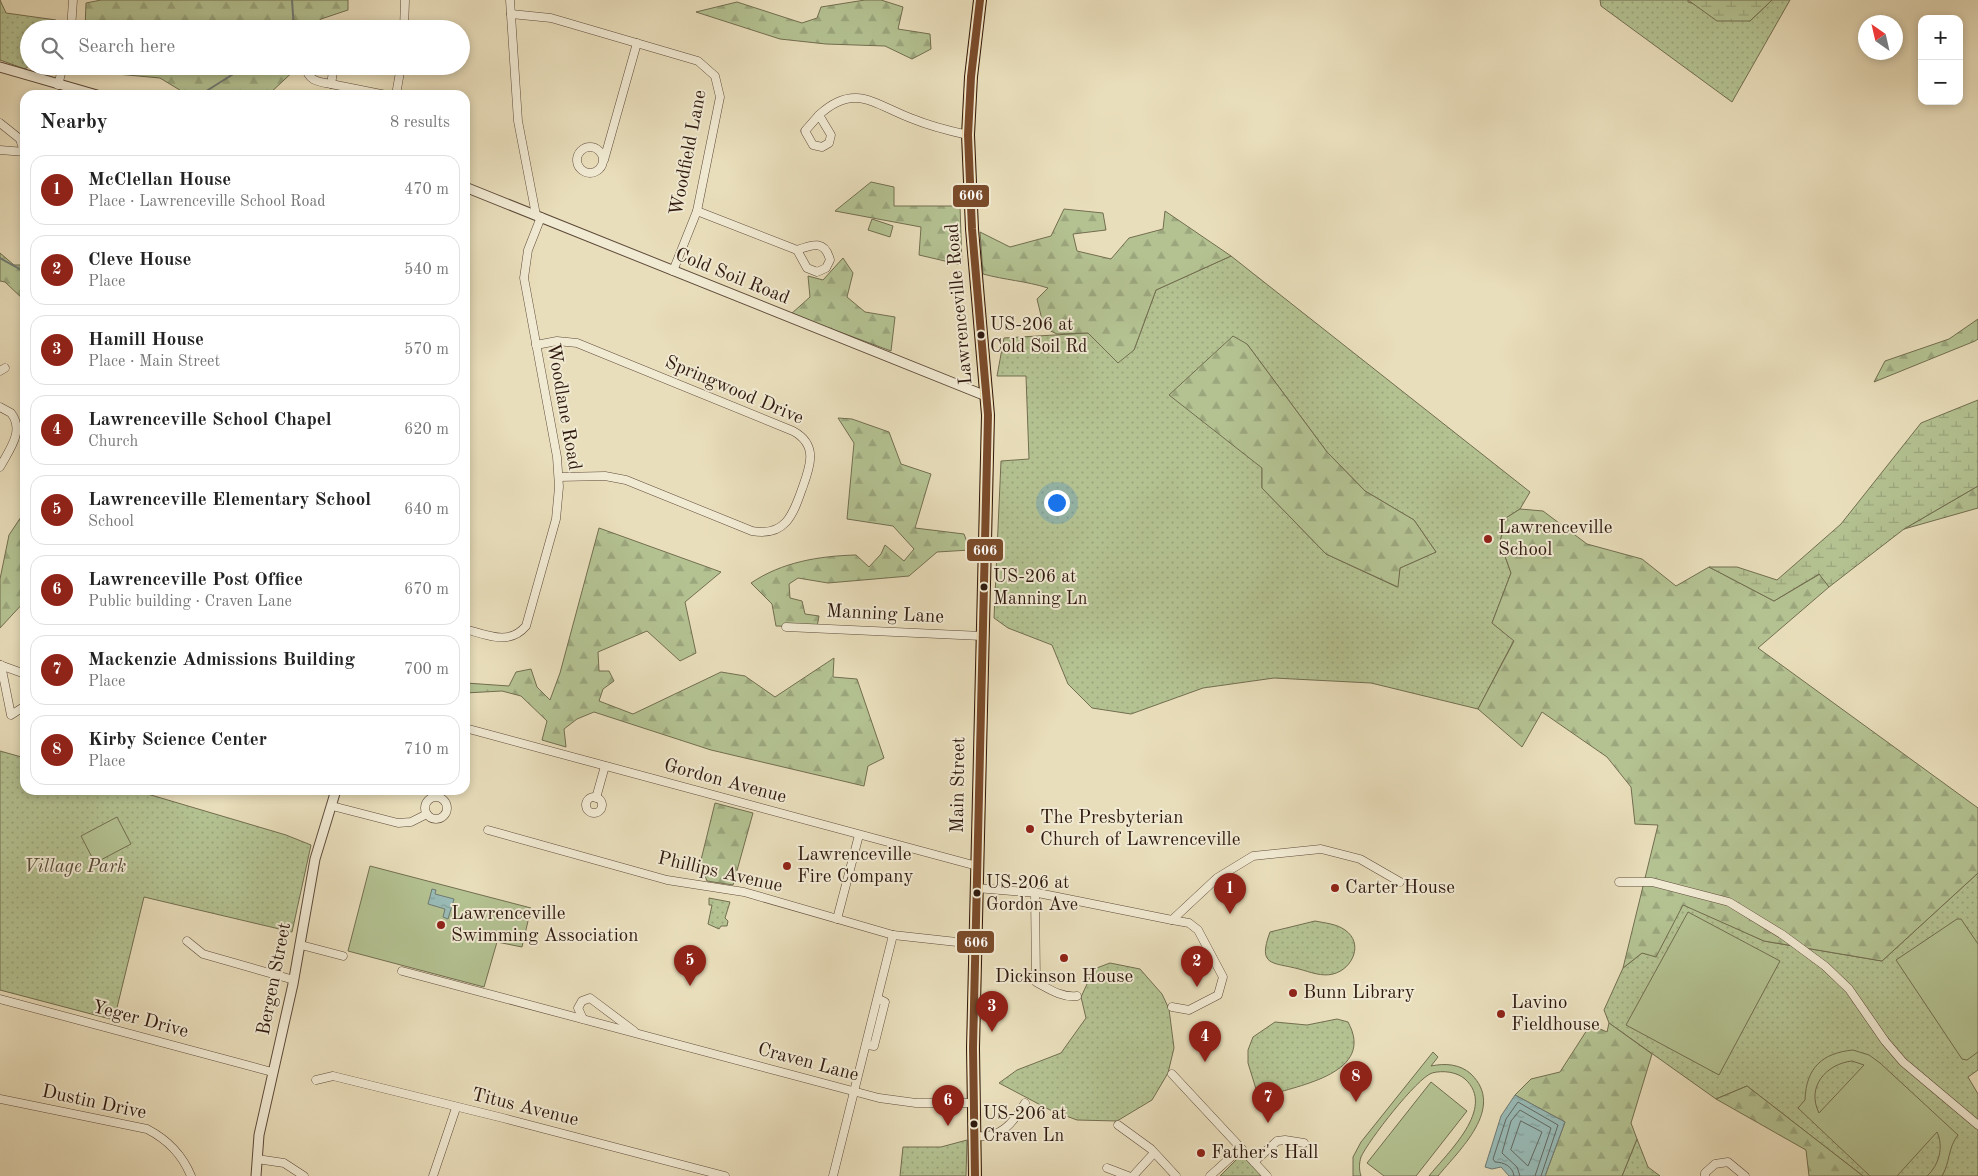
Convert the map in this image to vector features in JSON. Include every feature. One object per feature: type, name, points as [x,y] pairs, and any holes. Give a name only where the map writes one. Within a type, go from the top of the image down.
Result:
[{"type":"highway","name":"Lawrenceville Road","points":[[980,0],[968,135],[972,229],[986,396]]},
{"type":"highway","name":"Main Street","points":[[975,1176],[975,944],[988,415],[986,396]]},
{"type":"street","points":[[71,20],[72,0]]},
{"type":"street","points":[[404,20],[405,0]]},
{"type":"street","points":[[510,0],[518,121],[538,216]]},
{"type":"street","name":"Woodfield Lane","points":[[511,14],[551,18],[698,61],[710,70],[718,82],[720,97],[697,211],[674,270]]},
{"type":"street","points":[[604,160],[637,43]]},
{"type":"street","points":[[0,67],[20,73]]},
{"type":"street","points":[[26,75],[78,90]]},
{"type":"street","points":[[58,85],[60,75]]},
{"type":"street","points":[[308,75],[313,80],[361,90]]},
{"type":"street","points":[[332,84],[333,75]]},
{"type":"street","points":[[397,90],[399,75]]},
{"type":"street","points":[[819,115],[836,101],[860,97],[913,119],[968,135]]},
{"type":"street","points":[[0,123],[20,139]]},
{"type":"street","points":[[0,150],[20,152]]},
{"type":"street","name":"Cold Soil Road","points":[[470,189],[986,396]]},
{"type":"street","points":[[697,211],[797,250]]},
{"type":"street","name":"Woodlane Road","points":[[470,630],[504,638],[517,635],[526,626],[556,519],[559,477],[554,436],[524,278],[528,250],[538,216]]},
{"type":"street","name":"Springwood Drive","points":[[536,345],[557,341],[577,343],[767,420],[799,434],[808,443],[812,457],[791,516],[781,526],[767,532],[752,531],[617,477],[559,477]]},
{"type":"street","points":[[0,407],[11,413],[18,429],[16,438],[0,467]]},
{"type":"street","name":"Manning Lane","points":[[786,627],[982,636]]},
{"type":"street","points":[[0,665],[20,672]]},
{"type":"street","points":[[0,665],[11,715],[20,709]]},
{"type":"street","name":"Gordon Avenue","points":[[470,729],[977,866]]},
{"type":"street","points":[[596,798],[605,766]]},
{"type":"street","name":"Bergen Street","points":[[256,1176],[259,1136],[294,980],[314,859],[335,795]]},
{"type":"street","points":[[332,806],[398,823],[411,822],[427,814]]},
{"type":"street","name":"Phillips Avenue","points":[[488,830],[667,880],[744,892],[893,935],[975,944]]},
{"type":"street","points":[[837,919],[859,834]]},
{"type":"street","points":[[1172,920],[1217,878],[1253,856],[1323,850],[1360,859],[1400,882]]},
{"type":"street","points":[[1619,882],[1652,882],[1728,902],[1783,935],[1825,966],[1849,989],[1885,1041],[1903,1062],[1978,1125]]},
{"type":"street","points":[[976,888],[1035,892],[1189,923],[1198,930],[1223,976],[1218,995],[1189,1010],[1172,1007]]},
{"type":"street","points":[[1035,892],[1036,982],[1054,993],[1071,997],[1078,996]]},
{"type":"street","points":[[833,1176],[879,999],[893,935]]},
{"type":"street","points":[[187,940],[203,954],[294,980]]},
{"type":"street","points":[[300,945],[343,956]]},
{"type":"street","name":"Craven Lane","points":[[402,971],[855,1092],[914,1103],[974,1103]]},
{"type":"street","name":"Craven Lane","points":[[584,1019],[578,1008],[582,1001],[590,998],[638,1034]]},
{"type":"street","name":"Yeger Drive","points":[[0,999],[272,1072]]},
{"type":"street","points":[[1172,1074],[1267,1176]]},
{"type":"street","name":"Titus Avenue","points":[[316,1080],[333,1076],[725,1176]]},
{"type":"street","name":"Dustin Drive","points":[[0,1098],[147,1129],[175,1149],[192,1176]]},
{"type":"street","points":[[975,1136],[993,1135],[1012,1124],[1025,1103]]},
{"type":"street","points":[[433,1176],[456,1108]]},
{"type":"street","points":[[1118,1125],[1154,1153],[1176,1176]]},
{"type":"street","points":[[1254,1162],[1277,1141],[1285,1140],[1299,1144],[1304,1143]]},
{"type":"street","points":[[1210,1176],[1241,1148]]},
{"type":"street","points":[[1134,1176],[1154,1153]]},
{"type":"street","points":[[257,1159],[284,1164],[304,1176]]},
{"type":"street","points":[[1705,1176],[1705,1173],[1715,1164],[1728,1162],[1745,1176]]},
{"type":"street","points":[[1107,1168],[1128,1176]]},
{"type":"green space","points":[[0,0],[6,13],[56,20],[20,20],[20,67],[0,60]]},
{"type":"green space","points":[[101,0],[348,0],[348,10],[320,20],[85,20],[86,3]]},
{"type":"green space","points":[[865,0],[881,0],[903,7],[898,29],[930,34],[931,49],[912,59],[885,46],[826,44],[780,39],[696,12],[737,2],[802,23],[817,18],[821,7]]},
{"type":"green space","points":[[1600,0],[1688,0],[1688,2],[1750,21],[1772,0],[1790,0],[1732,102],[1601,6]]},
{"type":"green space","points":[[1688,0],[1772,0],[1750,21],[1717,21]]},
{"type":"green space","points":[[127,75],[289,75],[273,90],[180,90],[160,78]]},
{"type":"green space","points":[[871,182],[894,187],[894,206],[960,206],[962,265],[919,255],[921,227],[835,211]]},
{"type":"green space","points":[[1064,209],[1103,213],[1106,230],[1073,234],[1077,251],[1111,259],[1129,238],[1163,229],[1165,211],[1231,256],[1156,290],[1134,350],[1118,363],[1088,333],[1057,334],[1044,328],[1037,299],[1048,288],[983,274],[980,232],[1010,247],[1051,236]]},
{"type":"green space","points":[[872,219],[893,226],[890,237],[868,230]]},
{"type":"green space","points":[[0,253],[14,265],[20,265],[20,296],[5,282],[0,281]]},
{"type":"green space","points":[[1231,256],[1530,492],[1520,509],[1506,518],[1500,542],[1511,573],[1492,623],[1514,640],[1478,709],[1371,683],[1274,678],[1203,688],[1131,714],[1092,708],[1068,684],[1052,645],[1008,628],[994,618],[1001,461],[1029,459],[1026,376],[997,376],[1004,338],[1088,333],[1134,350],[1156,290]],"holes":[[[1247,344],[1327,452],[1365,491],[1414,520],[1436,552],[1400,568],[1397,587],[1326,554],[1262,488],[1262,468]]]},
{"type":"green space","points":[[843,258],[853,273],[847,297],[865,312],[895,317],[891,351],[791,314],[810,297],[808,276],[823,280]]},
{"type":"green space","points":[[1978,319],[1978,339],[1975,341],[1874,382],[1885,361],[1949,339]]},
{"type":"green space","points":[[1233,336],[1247,344],[1327,452],[1365,491],[1414,520],[1436,552],[1400,568],[1398,587],[1326,554],[1262,488],[1262,468],[1169,395]]},
{"type":"green space","points":[[1978,400],[1978,486],[1904,529],[1829,587],[1819,574],[1774,601],[1709,567],[1737,567],[1777,580],[1841,524],[1921,423]]},
{"type":"green space","points":[[838,418],[852,419],[889,432],[901,464],[931,474],[915,528],[964,534],[970,550],[937,552],[909,576],[828,583],[798,578],[789,584],[790,598],[802,601],[805,614],[819,616],[817,627],[776,626],[772,604],[751,583],[763,576],[788,565],[842,556],[856,555],[869,567],[881,554],[885,545],[904,561],[914,549],[893,526],[847,519],[854,443]]},
{"type":"green space","points":[[1978,486],[1978,508],[1904,529]]},
{"type":"green space","points":[[1520,509],[1543,511],[1587,544],[1642,559],[1676,586],[1709,567],[1774,601],[1820,574],[1829,587],[1758,648],[1978,808],[1978,873],[1882,961],[1764,941],[1683,905],[1656,957],[1642,953],[1623,968],[1658,825],[1635,824],[1631,787],[1607,757],[1542,712],[1522,747],[1478,709],[1514,641],[1492,623],[1511,573],[1500,542],[1506,518]]},
{"type":"green space","points":[[20,518],[20,606],[0,628],[0,579],[9,535]]},
{"type":"green space","points":[[599,528],[721,572],[685,602],[696,653],[680,661],[647,631],[598,652],[599,671],[609,671],[614,681],[603,689],[599,701],[633,714],[721,672],[745,676],[775,697],[834,658],[833,677],[857,679],[884,758],[868,766],[864,786],[711,750],[594,712],[577,719],[564,729],[566,747],[542,740],[547,721],[521,696],[502,691],[470,693],[470,683],[509,686],[516,672],[531,669],[537,687],[550,700],[560,673]]},
{"type":"green space","name":"Village Park","points":[[0,751],[20,757],[20,795],[151,795],[286,835],[311,845],[292,932],[144,897],[114,1020],[0,990]]},
{"type":"green space","points":[[715,803],[753,813],[733,885],[707,881],[700,864]]},
{"type":"green space","points":[[117,817],[131,844],[95,863],[81,836]]},
{"type":"green space","name":"Lawrenceville Swimming Association","points":[[370,866],[531,908],[522,947],[497,942],[484,987],[348,951]]},
{"type":"green space","points":[[1978,873],[1978,1070],[1968,1077],[1978,1094],[1978,1176],[1863,1176],[1747,1086],[1716,1099],[1609,1023],[1604,1010],[1623,968],[1642,953],[1656,956],[1683,904],[1764,941],[1882,961]]},
{"type":"green space","points":[[709,898],[730,902],[725,918],[728,921],[727,926],[721,926],[719,929],[708,924],[712,905],[709,905]]},
{"type":"green space","points":[[1688,912],[1780,961],[1719,1075],[1626,1025]]},
{"type":"green space","points":[[1957,919],[1961,919],[1978,944],[1978,1052],[1967,1060],[1962,1059],[1896,960]]},
{"type":"green space","points":[[1315,921],[1338,926],[1351,935],[1355,948],[1354,955],[1346,967],[1333,974],[1320,975],[1270,961],[1265,952],[1270,932]]},
{"type":"green space","points":[[1110,963],[1140,969],[1162,994],[1169,1009],[1174,1048],[1168,1073],[1152,1100],[1117,1121],[1077,1120],[1050,1110],[999,1083],[1017,1070],[1061,1053],[1086,1018],[1081,997],[1094,969]]},
{"type":"green space","points":[[1337,1019],[1348,1022],[1354,1039],[1352,1054],[1343,1065],[1330,1074],[1314,1081],[1266,1096],[1256,1089],[1248,1063],[1248,1050],[1253,1037],[1275,1022],[1307,1025]]},
{"type":"green space","points":[[1609,1023],[1652,1054],[1631,1123],[1637,1139],[1622,1176],[1545,1176],[1565,1122],[1515,1095],[1531,1079],[1560,1072],[1587,1030],[1598,1028],[1607,1032]]},
{"type":"green space","points":[[1853,1050],[1869,1055],[1958,1135],[1952,1145],[1942,1176],[1927,1176],[1935,1167],[1939,1156],[1940,1144],[1937,1132],[1897,1176],[1870,1176],[1798,1108],[1805,1100],[1806,1089],[1812,1071],[1824,1059]],"holes":[[[1852,1061],[1864,1065],[1819,1113],[1815,1094],[1821,1078],[1834,1067],[1843,1063]]]},
{"type":"green space","points":[[1433,1052],[1438,1057],[1431,1066],[1447,1065],[1462,1068],[1471,1074],[1480,1087],[1484,1101],[1481,1114],[1467,1141],[1438,1176],[1429,1176],[1466,1130],[1475,1103],[1473,1091],[1465,1079],[1450,1072],[1432,1073],[1416,1086],[1383,1125],[1361,1157],[1361,1176],[1353,1176],[1353,1157],[1361,1142]]},
{"type":"green space","points":[[1431,1082],[1467,1111],[1416,1176],[1384,1176],[1367,1163]]},
{"type":"green space","points":[[1747,1086],[1863,1176],[1809,1176],[1806,1150],[1716,1099]]},
{"type":"green space","points":[[1637,1139],[1648,1167],[1660,1176],[1622,1176]]},
{"type":"green space","points":[[967,1140],[966,1176],[900,1176],[903,1147],[941,1147]]},
{"type":"green space","points":[[1242,1154],[1263,1176],[1220,1176]]},
{"type":"water","points":[[432,889],[436,890],[435,894],[454,899],[448,919],[443,917],[445,909],[428,904]]},
{"type":"water","points":[[1515,1095],[1565,1122],[1545,1176],[1509,1176],[1501,1167],[1492,1169],[1485,1167],[1501,1116]]},
{"type":"waterway","points":[[292,0],[293,20]]},
{"type":"waterway","points":[[208,90],[232,75]]},
{"type":"waterway","points":[[0,258],[20,269]]},
{"type":"transit line","name":"606","points":[[975,1176],[973,1048],[988,415],[972,229],[968,135],[971,77],[980,0]]},
{"type":"place","name":"US-206 at Cold Soil Rd","points":[[981,335]]},
{"type":"place","name":"Lawrenceville School","points":[[1488,539]]},
{"type":"place","name":"US-206 at Manning Ln","points":[[984,587]]},
{"type":"place","name":"The Presbyterian Church of Lawrenceville","points":[[1030,829]]},
{"type":"place","name":"Lawrenceville Fire Company","points":[[787,866]]},
{"type":"place","name":"Carter House","points":[[1335,888]]},
{"type":"place","name":"US-206 at Gordon Ave","points":[[977,893]]},
{"type":"place","name":"McClellan House","points":[[1230,914]]},
{"type":"place","name":"Lawrenceville Swimming Association","points":[[441,925]]},
{"type":"place","name":"Dickinson House","points":[[1064,958]]},
{"type":"place","name":"Lawrenceville Elementary School","points":[[690,986]]},
{"type":"place","name":"Cleve House","points":[[1197,987]]},
{"type":"place","name":"Bunn Library","points":[[1293,993]]},
{"type":"place","name":"Lavino Fieldhouse","points":[[1501,1014]]},
{"type":"place","name":"Hamill House","points":[[992,1032]]},
{"type":"place","name":"Lawrenceville School Chapel","points":[[1205,1062]]},
{"type":"place","name":"Kirby Science Center","points":[[1356,1102]]},
{"type":"place","name":"Mackenzie Admissions Building","points":[[1268,1123]]},
{"type":"place","name":"US-206 at Craven Ln","points":[[974,1124]]},
{"type":"place","name":"Lawrenceville Post Office","points":[[948,1126]]},
{"type":"place","name":"Father's Hall","points":[[1201,1153]]}]
